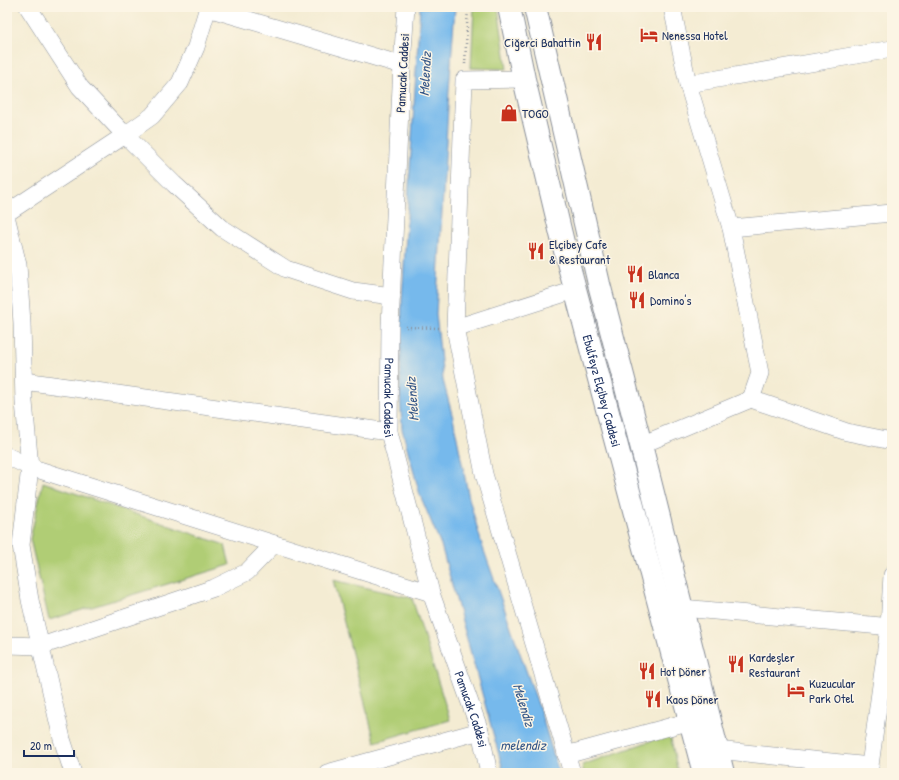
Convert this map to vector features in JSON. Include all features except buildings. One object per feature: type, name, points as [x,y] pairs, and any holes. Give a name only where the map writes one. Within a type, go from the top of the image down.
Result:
[{"type":"main road","name":"Ebulfeyz Elçibey Caddesi","points":[[509,7],[524,79],[566,255],[704,773]]},
{"type":"main road","name":"Ebulfeyz Elçibey Caddesi","points":[[536,7],[599,284],[723,773]]},
{"type":"street","points":[[28,7],[80,87],[174,184],[222,228],[286,269],[353,291],[392,296]]},
{"type":"street","name":"Pamucak Caddesi","points":[[406,7],[390,326],[390,432],[431,593],[480,731],[489,773]]},
{"type":"street","points":[[672,7],[688,84],[730,228],[760,373],[751,399]]},
{"type":"street","points":[[7,213],[152,116],[180,83],[196,46],[208,8],[402,65]]},
{"type":"street","points":[[688,84],[892,49]]},
{"type":"street","points":[[524,79],[464,80],[455,328],[484,474],[572,773]]},
{"type":"street","points":[[730,228],[892,213]]},
{"type":"street","points":[[7,220],[18,265],[22,323],[24,402],[30,467],[14,546],[30,600],[62,739],[73,773]]},
{"type":"street","points":[[455,328],[575,290]]},
{"type":"street","points":[[24,381],[390,432]]},
{"type":"street","points":[[641,445],[751,399],[847,432],[892,441]]},
{"type":"street","points":[[7,456],[30,467],[431,593]]},
{"type":"street","points":[[7,645],[41,646],[214,588],[247,572],[274,544]]},
{"type":"street","points":[[717,750],[870,769],[890,627],[892,575]]},
{"type":"street","points":[[682,608],[890,627]]},
{"type":"street","points":[[566,755],[690,721]]},
{"type":"street","points":[[327,773],[480,731]]},
{"type":"path","points":[[464,80],[468,7]]},
{"type":"path","points":[[390,326],[455,328]]},
{"type":"green space","points":[[474,7],[498,7],[507,69],[471,68]]},
{"type":"green space","points":[[43,482],[225,545],[230,565],[49,620],[30,539]]},
{"type":"green space","points":[[333,580],[412,598],[450,720],[375,742]]},
{"type":"green space","points":[[670,734],[678,773],[584,773],[582,765]]},
{"type":"water","name":"melendiz","points":[[420,7],[455,7],[436,314],[443,380],[453,418],[469,498],[482,545],[539,707],[559,773],[504,773],[441,545],[420,495],[402,429],[400,392],[402,299]]},
{"type":"place","name":"Nenessa Hotel","points":[[649,35]]},
{"type":"place","name":"Ciğerci Bahattin","points":[[594,42]]},
{"type":"place","name":"TOGO","points":[[509,113]]},
{"type":"place","name":"Elçibey Cafe & Restaurant","points":[[536,251]]},
{"type":"place","name":"Blanca","points":[[635,274]]},
{"type":"place","name":"Domino's","points":[[637,300]]},
{"type":"place","name":"Kardeşler Restaurant","points":[[736,664]]},
{"type":"place","name":"Hot Döner","points":[[647,671]]},
{"type":"place","name":"Kuzucular Park Otel","points":[[796,690]]},
{"type":"place","name":"Kaos Döner","points":[[653,699]]},
{"type":"water label","name":"Melendiz","points":[[425,74]]},
{"type":"water label","name":"Melendiz","points":[[412,399]]},
{"type":"water label","name":"Melendiz","points":[[524,705]]}]
